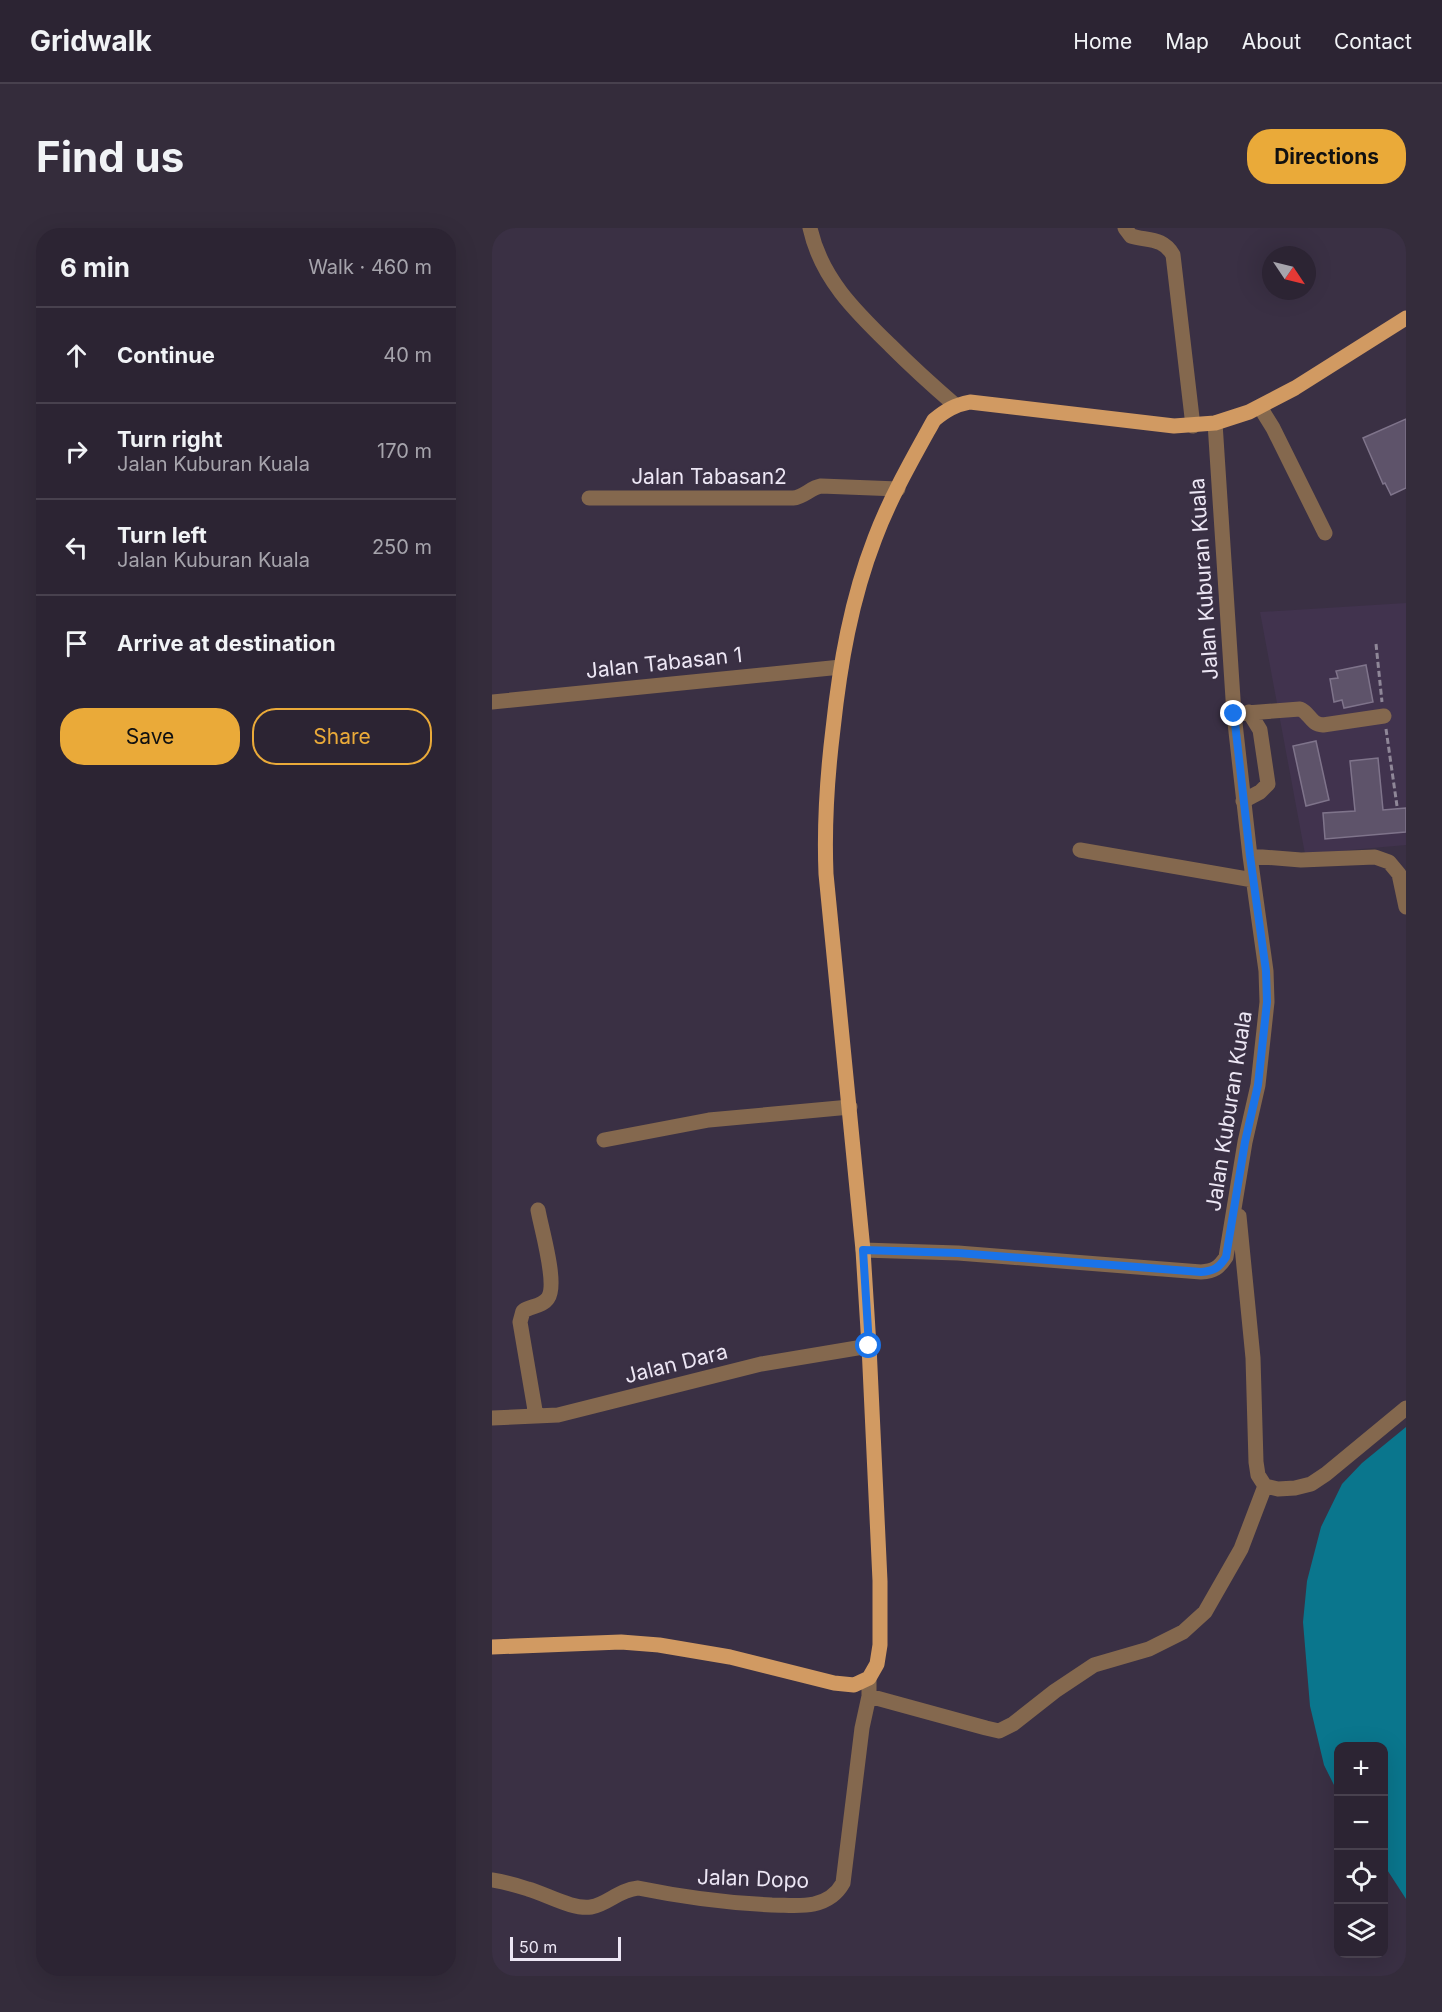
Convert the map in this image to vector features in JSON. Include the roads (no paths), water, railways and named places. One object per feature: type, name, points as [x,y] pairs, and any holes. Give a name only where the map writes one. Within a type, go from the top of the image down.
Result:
[{"type":"main road","points":[[492,1647],[621,1642],[692,1649],[834,1683],[854,1684],[869,1677],[877,1664],[880,1645],[880,1581],[869,1346],[863,1250],[825,849],[825,816],[828,771],[847,628],[865,564],[876,535],[934,420],[955,405],[970,402],[1174,426],[1215,423],[1260,407],[1344,359],[1406,318]]},
{"type":"street","points":[[810,228],[822,263],[845,299],[921,376],[955,405]]},
{"type":"street","points":[[1125,228],[1127,233],[1135,237],[1158,240],[1169,248],[1173,255],[1193,426]]},
{"type":"street","points":[[1260,407],[1273,428],[1325,533]]},
{"type":"street","name":"Jalan Kuburan Kuala","points":[[863,1250],[958,1253],[1201,1272],[1212,1271],[1220,1267],[1226,1257],[1245,1142],[1258,1085],[1267,1002],[1266,971],[1243,801],[1242,713],[1215,423]]},
{"type":"street","name":"Jalan Tabasan2","points":[[589,498],[793,498],[800,497],[811,488],[821,486],[898,489]]},
{"type":"street","name":"Jalan Tabasan 1","points":[[492,702],[841,667]]},
{"type":"street","points":[[1242,713],[1300,709],[1314,723],[1323,725],[1384,716]]},
{"type":"street","points":[[1242,713],[1260,730],[1268,784],[1260,792],[1243,801]]},
{"type":"street","points":[[1080,850],[1253,880]]},
{"type":"street","points":[[1250,856],[1301,860],[1375,857],[1389,862],[1399,874],[1406,907]]},
{"type":"street","points":[[604,1140],[709,1120],[850,1107]]},
{"type":"street","points":[[1237,1194],[1253,1358],[1256,1462],[1258,1475],[1265,1486],[1287,1489],[1311,1484],[1406,1408]]},
{"type":"street","points":[[536,1416],[520,1322],[523,1311],[543,1303],[550,1296],[551,1281],[538,1210]]},
{"type":"street","name":"Jalan Dara","points":[[492,1418],[558,1415],[761,1364],[869,1346]]},
{"type":"street","points":[[868,1696],[999,1731],[1013,1724],[1055,1690],[1094,1665],[1149,1649],[1184,1632],[1205,1612],[1241,1549],[1265,1486]]},
{"type":"street","name":"Jalan Dopo","points":[[492,1880],[529,1889],[577,1906],[590,1907],[626,1889],[638,1888],[716,1902],[745,1904],[798,1905],[814,1904],[827,1899],[834,1895],[843,1883],[869,1677]]},
{"type":"water","points":[[1406,1427],[1406,1899],[1388,1871],[1388,1742],[1334,1742],[1334,1785],[1324,1765],[1310,1706],[1303,1622],[1307,1581],[1321,1527],[1342,1484],[1362,1463]]}]
